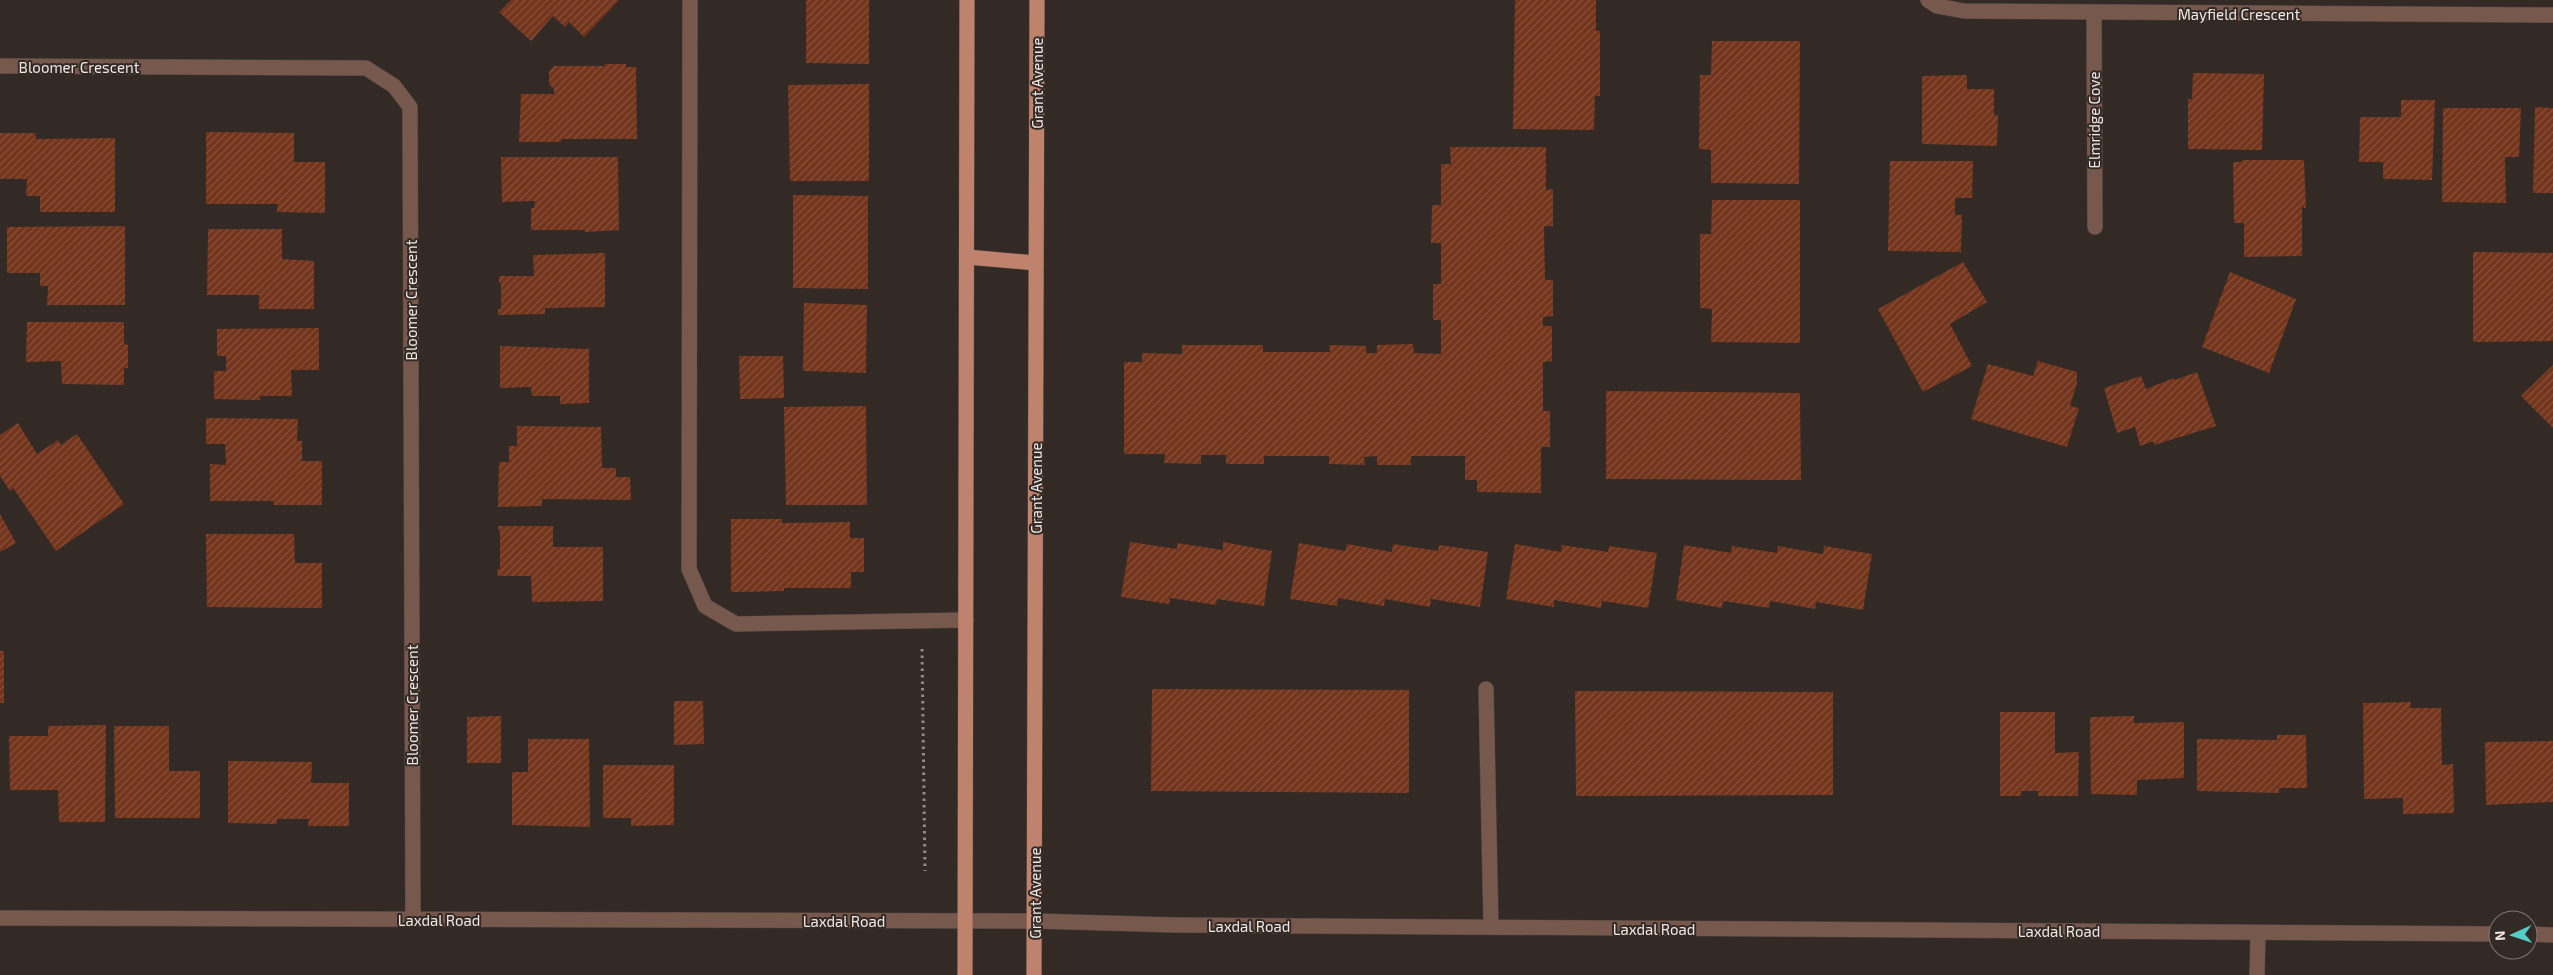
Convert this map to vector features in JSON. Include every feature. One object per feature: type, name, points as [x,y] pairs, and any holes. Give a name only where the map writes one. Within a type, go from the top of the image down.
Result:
[{"type":"main road","points":[[966,975],[967,0]]},
{"type":"main road","name":"Grant Avenue","points":[[1034,975],[1037,0]]},
{"type":"main road","points":[[967,257],[1036,263]]},
{"type":"street","points":[[690,0],[689,569],[705,606],[736,624],[966,620]]},
{"type":"street","name":"Mayfield Crescent","points":[[1928,0],[1937,6],[1964,11],[2553,15]]},
{"type":"street","name":"Elmridge Cove","points":[[2094,13],[2095,227]]},
{"type":"street","name":"Bloomer Crescent","points":[[0,66],[366,68],[394,86],[410,107],[413,920]]},
{"type":"street","points":[[1486,689],[1491,928]]},
{"type":"street","name":"Laxdal Road","points":[[0,918],[1035,921],[1175,925],[1491,928],[2488,934]]},
{"type":"street","points":[[2258,933],[2258,975]]},
{"type":"street","points":[[2538,934],[2553,935]]},
{"type":"path","points":[[922,621],[925,871]]},
{"type":"building","points":[[511,0],[619,0],[584,37],[569,22],[565,27],[553,16],[531,41],[499,12]]},
{"type":"building","points":[[806,0],[869,0],[869,64],[806,63]]},
{"type":"building","points":[[1515,0],[1596,0],[1596,31],[1600,31],[1600,96],[1595,96],[1594,130],[1513,129]]},
{"type":"building","points":[[1712,41],[1800,41],[1799,184],[1711,183],[1711,150],[1699,149],[1700,75],[1711,75]]},
{"type":"building","points":[[605,64],[626,64],[626,67],[636,67],[637,139],[561,139],[561,142],[519,142],[521,94],[554,94],[554,89],[549,84],[549,72],[554,66],[605,66]]},
{"type":"building","points":[[2193,73],[2264,74],[2262,150],[2188,149],[2188,99],[2192,99]]},
{"type":"building","points":[[1967,75],[1967,89],[1994,89],[1994,115],[1998,115],[1997,146],[1922,144],[1922,76]]},
{"type":"building","points":[[869,84],[869,181],[790,181],[788,85]]},
{"type":"building","points":[[2401,100],[2435,100],[2432,180],[2383,179],[2383,162],[2359,162],[2360,117],[2401,117]]},
{"type":"building","points":[[2535,107],[2553,108],[2553,193],[2533,193]]},
{"type":"building","points":[[2443,108],[2521,108],[2519,157],[2505,157],[2506,203],[2442,202]]},
{"type":"building","points":[[206,132],[294,133],[294,162],[325,162],[325,213],[277,212],[278,204],[206,204]]},
{"type":"building","points":[[0,133],[35,133],[36,139],[115,138],[115,212],[40,212],[40,196],[26,196],[27,179],[0,179]]},
{"type":"building","points":[[1450,147],[1546,147],[1546,190],[1553,189],[1553,226],[1544,226],[1545,280],[1553,280],[1553,316],[1543,317],[1543,326],[1552,326],[1552,361],[1543,362],[1543,411],[1550,411],[1550,447],[1541,447],[1541,493],[1477,492],[1477,480],[1465,480],[1465,456],[1411,456],[1411,465],[1377,465],[1377,456],[1364,457],[1365,465],[1329,464],[1329,456],[1264,456],[1264,464],[1226,464],[1226,455],[1201,455],[1201,464],[1164,463],[1165,454],[1124,454],[1124,362],[1142,362],[1142,353],[1182,354],[1182,345],[1263,345],[1263,352],[1330,352],[1329,345],[1366,346],[1366,353],[1377,353],[1377,345],[1413,344],[1414,353],[1441,354],[1441,320],[1433,320],[1433,284],[1441,284],[1441,243],[1431,243],[1432,205],[1441,205],[1441,164],[1451,164]]},
{"type":"building","points":[[501,157],[618,157],[619,230],[585,232],[585,230],[531,230],[531,208],[534,208],[535,201],[502,202]]},
{"type":"building","points":[[2242,160],[2304,160],[2306,208],[2302,207],[2302,256],[2244,257],[2244,223],[2234,223],[2233,162],[2242,162]]},
{"type":"building","points":[[1890,161],[1973,161],[1972,198],[1955,198],[1955,215],[1962,215],[1961,252],[1888,251]]},
{"type":"building","points":[[793,195],[868,196],[868,289],[793,288]]},
{"type":"building","points":[[1712,200],[1800,200],[1800,343],[1711,342],[1712,309],[1700,308],[1700,234],[1711,234]]},
{"type":"building","points":[[125,226],[125,305],[47,305],[48,286],[40,286],[40,273],[7,273],[7,227]]},
{"type":"building","points":[[208,229],[282,229],[282,259],[314,261],[314,309],[259,309],[259,295],[207,295]]},
{"type":"building","points":[[2473,252],[2553,253],[2553,341],[2473,342]]},
{"type":"building","points":[[605,253],[605,307],[545,308],[545,314],[498,315],[498,309],[501,309],[501,282],[499,283],[499,276],[534,276],[533,255]]},
{"type":"building","points":[[1963,262],[1987,302],[1950,324],[1972,366],[1923,392],[1878,309]]},
{"type":"building","points":[[2230,272],[2296,299],[2269,373],[2202,347]]},
{"type":"building","points":[[804,303],[867,305],[866,373],[803,371]]},
{"type":"building","points":[[27,322],[124,322],[124,344],[128,345],[128,368],[124,368],[124,385],[62,384],[61,361],[26,362]]},
{"type":"building","points":[[319,328],[319,370],[291,370],[292,396],[260,396],[260,400],[214,399],[214,371],[226,371],[226,356],[217,356],[217,329]]},
{"type":"building","points":[[500,346],[589,349],[589,403],[560,404],[560,396],[532,396],[531,387],[500,388]]},
{"type":"building","points":[[739,356],[783,356],[784,398],[740,399]]},
{"type":"building","points":[[2038,361],[2077,372],[2077,383],[2070,406],[2079,408],[2067,447],[1971,419],[1988,364],[2033,376]]},
{"type":"building","points":[[2553,365],[2553,428],[2521,396]]},
{"type":"building","points":[[2197,372],[2216,426],[2154,445],[2153,441],[2140,446],[2135,427],[2117,433],[2104,388],[2141,376],[2146,389],[2174,378],[2175,380]]},
{"type":"building","points":[[1606,391],[1800,393],[1801,480],[1606,479]]},
{"type":"building","points":[[866,406],[867,505],[786,505],[784,407]]},
{"type":"building","points":[[206,418],[298,419],[297,441],[302,441],[302,461],[322,461],[322,505],[274,505],[273,501],[210,501],[210,464],[226,465],[225,444],[206,444]]},
{"type":"building","points":[[18,423],[37,454],[58,440],[61,445],[77,434],[124,504],[56,551],[13,488],[10,491],[0,476],[0,435]]},
{"type":"building","points":[[517,426],[601,427],[602,468],[616,468],[616,477],[630,477],[631,500],[542,499],[542,506],[498,507],[499,462],[509,462],[509,446],[517,446]]},
{"type":"building","points":[[0,514],[16,543],[0,552]]},
{"type":"building","points":[[731,519],[782,519],[782,523],[850,522],[850,538],[864,538],[864,572],[851,572],[851,588],[784,588],[784,591],[731,592]]},
{"type":"building","points":[[498,526],[553,526],[553,547],[603,547],[603,601],[532,602],[531,576],[498,576],[497,569],[500,569],[500,534]]},
{"type":"building","points":[[206,534],[294,534],[295,563],[322,563],[322,608],[207,607]]},
{"type":"building","points":[[1130,542],[1177,549],[1177,543],[1223,550],[1223,542],[1272,551],[1264,606],[1217,599],[1216,605],[1170,598],[1169,604],[1121,597]]},
{"type":"building","points":[[1299,543],[1345,551],[1347,544],[1392,552],[1393,544],[1438,551],[1439,545],[1488,552],[1480,607],[1431,599],[1430,607],[1385,599],[1384,606],[1338,598],[1337,606],[1290,599]]},
{"type":"building","points":[[1515,544],[1561,552],[1562,545],[1608,552],[1609,546],[1657,553],[1648,608],[1602,601],[1601,608],[1554,600],[1554,607],[1506,599]]},
{"type":"building","points":[[1684,545],[1731,553],[1732,546],[1777,553],[1778,546],[1823,554],[1824,546],[1872,554],[1863,610],[1816,602],[1815,609],[1770,601],[1769,608],[1723,601],[1722,608],[1676,600]]},
{"type":"building","points":[[0,651],[4,651],[4,703],[0,703]]},
{"type":"building","points":[[1152,689],[1409,690],[1409,793],[1151,791]]},
{"type":"building","points":[[1575,691],[1833,692],[1833,795],[1576,796]]},
{"type":"building","points":[[674,701],[703,701],[704,744],[674,745]]},
{"type":"building","points":[[2411,702],[2410,708],[2441,708],[2442,765],[2453,764],[2454,813],[2403,814],[2403,798],[2364,799],[2363,703]]},
{"type":"building","points":[[2000,712],[2055,712],[2055,753],[2079,752],[2078,796],[2038,796],[2038,791],[2021,791],[2021,796],[2000,796]]},
{"type":"building","points":[[501,716],[501,763],[467,763],[467,717]]},
{"type":"building","points":[[2134,716],[2134,723],[2184,722],[2184,778],[2137,780],[2137,795],[2091,794],[2090,717]]},
{"type":"building","points":[[106,725],[105,822],[59,822],[58,790],[10,790],[9,736],[48,736],[48,726]]},
{"type":"building","points":[[114,726],[169,726],[169,771],[200,771],[200,818],[115,818]]},
{"type":"building","points":[[2277,735],[2306,735],[2307,788],[2279,788],[2279,793],[2197,791],[2197,739],[2277,740]]},
{"type":"building","points":[[528,739],[589,739],[590,827],[512,825],[512,772],[528,772]]},
{"type":"building","points":[[2553,741],[2553,802],[2486,805],[2485,742]]},
{"type":"building","points":[[228,761],[312,762],[311,783],[349,783],[349,826],[308,826],[309,819],[277,819],[277,824],[228,823]]},
{"type":"building","points":[[603,765],[674,765],[674,825],[631,826],[631,818],[603,818]]}]
